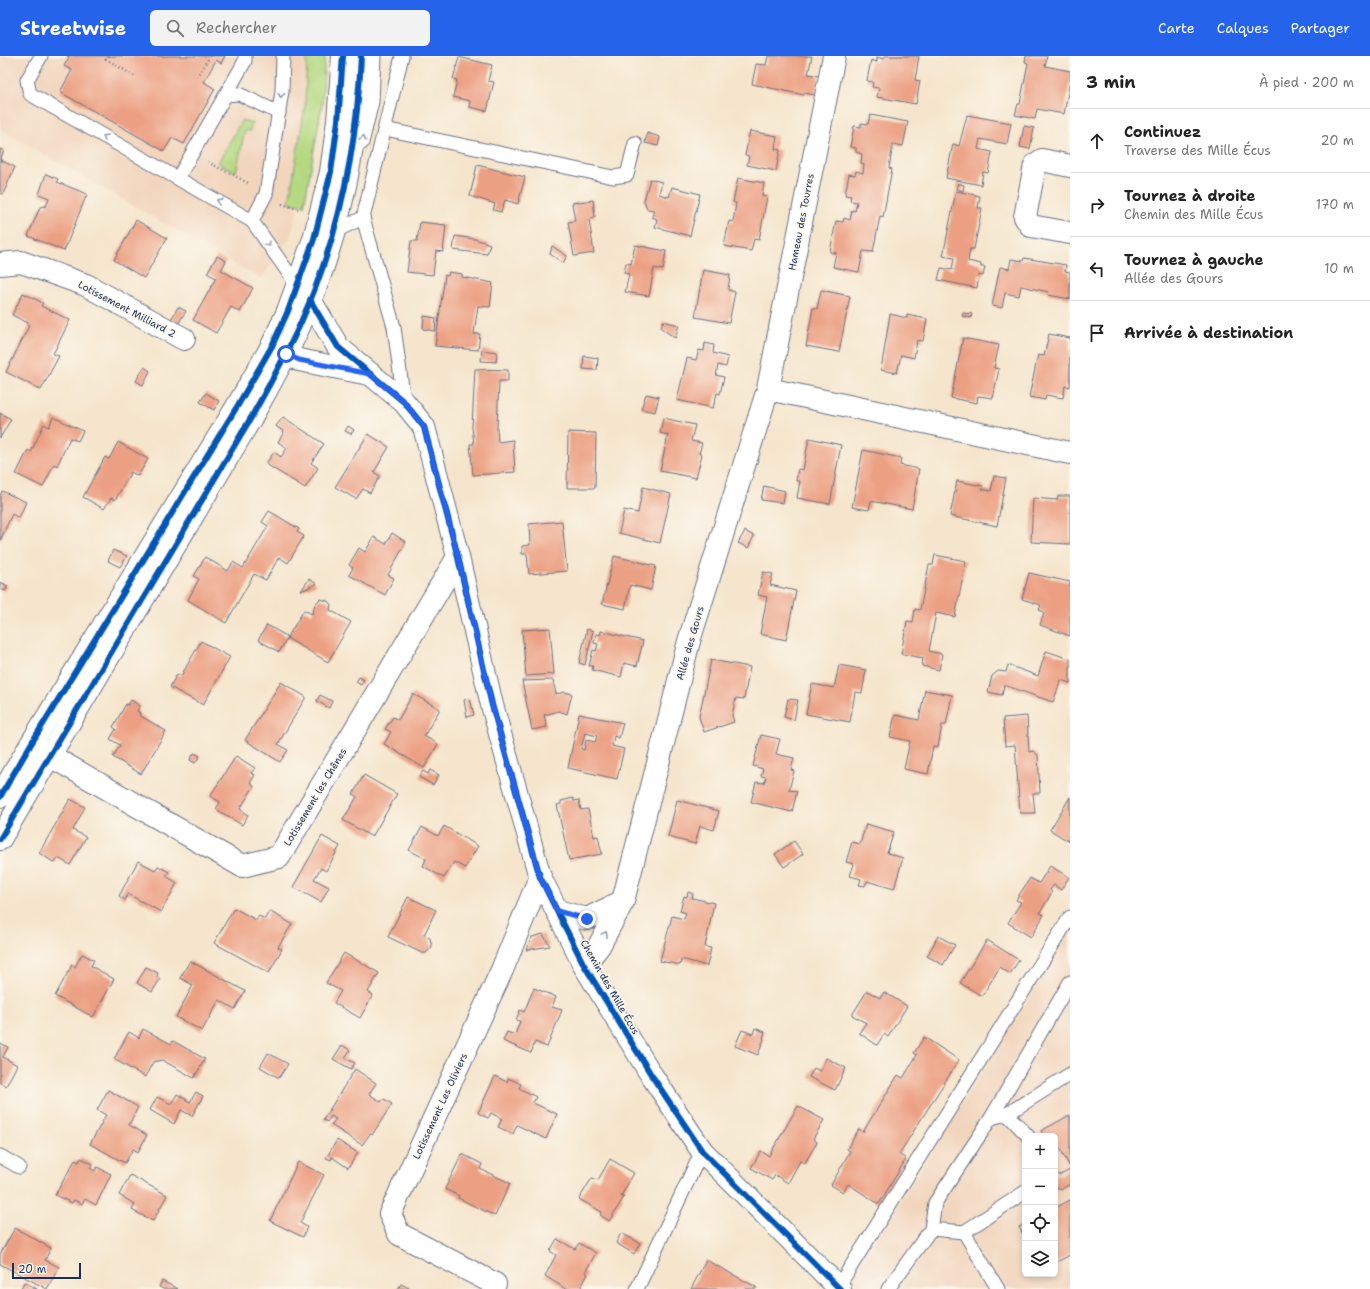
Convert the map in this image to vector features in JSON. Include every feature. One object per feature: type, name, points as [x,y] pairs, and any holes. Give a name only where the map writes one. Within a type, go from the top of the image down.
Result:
[{"type":"street","points":[[304,293],[314,239],[331,172],[338,121],[343,56]]},
{"type":"street","points":[[0,839],[248,423],[279,350],[288,311],[304,293],[335,231],[342,201],[355,126],[360,56]]},
{"type":"street","name":"Hameau des Tourres","points":[[768,389],[834,56]]},
{"type":"street","points":[[1070,166],[1042,160],[1035,165],[1025,218],[1031,226],[1070,233]]},
{"type":"street","name":"Lotissement Milliard 2","points":[[0,264],[21,262],[86,285],[184,339]]},
{"type":"street","name":"Chemin des Mille Écus","points":[[304,293],[338,346],[404,402],[424,427],[458,556],[492,705],[540,877],[584,965],[652,1076],[702,1151],[839,1288]]},
{"type":"street","points":[[279,350],[299,360],[370,374]]},
{"type":"street","points":[[0,797],[238,405],[279,350]]},
{"type":"street","points":[[768,389],[1070,453]]},
{"type":"street","name":"Allée des Gours","points":[[584,965],[599,946],[623,901],[689,641],[768,389]]},
{"type":"street","name":"Lotissement les Chênes","points":[[31,744],[242,866],[279,857],[458,556]]},
{"type":"street","name":"Lotissement Les Oliviers","points":[[495,1284],[398,1234],[390,1214],[502,970],[540,877]]},
{"type":"street","points":[[557,911],[587,919],[623,901]]},
{"type":"lane","points":[[41,56],[27,80],[30,94],[252,221],[304,293]]},
{"type":"lane","points":[[178,178],[245,61],[245,56]]},
{"type":"lane","points":[[252,221],[266,194],[282,91],[283,56]]},
{"type":"lane","points":[[342,201],[354,176],[372,102],[374,56]]},
{"type":"lane","points":[[402,56],[363,218],[394,327],[404,402]]},
{"type":"lane","points":[[225,96],[239,94],[279,113]]},
{"type":"lane","points":[[385,129],[613,177],[627,175],[635,143]]},
{"type":"lane","points":[[335,231],[363,218]]},
{"type":"lane","points":[[839,1288],[1070,917]]},
{"type":"lane","points":[[888,1289],[931,1229],[935,1203],[991,1118],[1070,982]]},
{"type":"lane","points":[[991,1118],[1007,1114],[1070,1074]]},
{"type":"lane","points":[[1007,1114],[1025,1133]]},
{"type":"lane","points":[[637,1289],[702,1151]]},
{"type":"lane","points":[[0,1156],[19,1167]]},
{"type":"lane","points":[[931,1229],[964,1232],[1022,1194]]},
{"type":"lane","points":[[964,1232],[998,1289]]},
{"type":"path","points":[[109,56],[106,60],[136,77]]},
{"type":"path","points":[[197,77],[210,56]]},
{"type":"shaded area","points":[[3,56],[325,56],[322,105],[304,206],[299,205],[290,238],[261,279],[0,129],[0,62]]},
{"type":"shaded area","points":[[1070,932],[1070,1289],[903,1289],[882,1274],[862,1283],[850,1281]]},
{"type":"green space","points":[[307,56],[325,56],[322,105],[304,206],[289,202],[305,106]]},
{"type":"green space","points":[[242,120],[252,123],[250,131],[245,130],[236,172],[218,163]]},
{"type":"building","points":[[67,56],[225,56],[221,63],[216,60],[204,82],[215,89],[184,144],[172,138],[164,151],[60,92],[72,70],[64,66],[69,57]]},
{"type":"building","points":[[768,56],[812,56],[808,74],[819,76],[815,95],[804,93],[804,95],[752,84],[756,64],[766,65]]},
{"type":"building","points":[[885,56],[919,56],[915,80],[920,81],[916,104],[877,97],[879,88],[872,87],[873,82],[867,81],[871,60],[877,62],[877,57],[884,59]]},
{"type":"building","points":[[1026,56],[1047,56],[1045,66],[1070,71],[1070,81],[1064,114],[1037,109],[1035,119],[1015,115],[1018,104],[1020,104],[1028,63],[1025,62]]},
{"type":"building","points":[[459,57],[492,65],[488,81],[494,82],[487,111],[469,107],[470,101],[453,97],[457,80],[453,79]]},
{"type":"building","points":[[870,115],[908,122],[903,146],[893,144],[889,168],[892,169],[883,217],[880,216],[873,252],[863,251],[859,272],[833,267],[836,253],[830,252],[836,221],[843,222],[844,218],[850,220],[852,210],[855,211],[857,202],[850,201],[851,196],[845,195],[849,174],[855,175],[856,171],[863,173],[864,164],[861,163],[862,154],[856,152],[856,148],[850,147],[854,126],[861,127],[861,123],[868,124]]},
{"type":"building","points":[[967,115],[1011,123],[1007,144],[980,139],[978,149],[992,152],[988,173],[983,172],[981,185],[946,178],[953,144],[959,146]]},
{"type":"building","points":[[1024,126],[1034,128],[1030,149],[1020,147]]},
{"type":"building","points":[[750,131],[777,136],[775,149],[780,150],[776,171],[747,165],[749,156],[745,155]]},
{"type":"building","points":[[647,133],[660,137],[658,146],[645,143]]},
{"type":"building","points":[[0,149],[4,151],[0,160]]},
{"type":"building","points":[[0,160],[15,167],[3,194],[0,193]]},
{"type":"building","points":[[477,165],[525,177],[518,204],[505,200],[501,212],[493,210],[495,204],[470,196]]},
{"type":"building","points":[[46,174],[58,179],[57,182],[87,194],[64,251],[28,236],[40,207],[46,206],[49,198],[39,194]]},
{"type":"building","points":[[738,178],[764,183],[762,196],[767,197],[759,240],[754,239],[751,251],[724,246],[729,221],[733,222],[736,203],[733,202]]},
{"type":"building","points":[[650,179],[662,182],[659,194],[669,197],[672,187],[700,194],[690,236],[655,227],[657,219],[652,217],[654,210],[647,209],[644,200]]},
{"type":"building","points":[[958,183],[964,185],[963,191],[956,189]]},
{"type":"building","points":[[956,191],[980,196],[978,208],[982,208],[974,249],[970,249],[968,261],[981,264],[981,267],[985,267],[983,276],[979,275],[977,288],[938,280],[941,268],[952,270],[954,258],[943,256]]},
{"type":"building","points":[[593,200],[595,217],[589,219],[594,253],[574,256],[568,222],[575,221],[572,203]]},
{"type":"building","points":[[136,220],[167,238],[144,278],[114,260]]},
{"type":"building","points":[[420,222],[446,225],[443,252],[436,251],[433,275],[407,272],[411,241],[417,241]]},
{"type":"building","points":[[455,236],[475,239],[490,244],[487,254],[453,250]]},
{"type":"building","points":[[635,245],[666,251],[663,270],[654,268],[649,296],[625,292],[629,274],[624,273],[626,263],[631,264]]},
{"type":"building","points":[[552,246],[567,256],[563,263],[550,254]]},
{"type":"building","points":[[217,256],[226,261],[221,270],[253,288],[240,312],[231,307],[216,333],[193,320],[216,278],[207,273]]},
{"type":"building","points":[[1024,258],[1066,265],[1065,271],[1070,272],[1070,299],[1048,295],[1049,292],[1021,286],[1019,296],[1005,293],[1002,308],[992,306],[1000,267],[1009,269],[1011,259],[1023,261]]},
{"type":"building","points":[[703,270],[730,275],[728,290],[735,292],[729,323],[695,317]]},
{"type":"building","points":[[449,272],[462,274],[462,277],[493,283],[490,307],[478,306],[474,334],[480,334],[478,350],[435,346],[445,275],[448,276]]},
{"type":"building","points":[[821,290],[850,296],[839,352],[806,346],[813,308],[817,309]]},
{"type":"building","points":[[23,293],[43,303],[41,306],[70,320],[53,354],[59,356],[41,390],[6,372],[29,326],[27,325],[28,323],[12,315]]},
{"type":"building","points":[[178,307],[186,311],[175,329],[168,325]]},
{"type":"building","points":[[963,313],[972,314],[971,318],[962,316]]},
{"type":"building","points":[[890,314],[907,318],[907,315],[927,319],[923,341],[917,340],[914,358],[901,355],[897,373],[881,370]]},
{"type":"building","points":[[424,316],[436,318],[435,331],[423,329]]},
{"type":"building","points":[[663,321],[679,325],[675,338],[661,328]]},
{"type":"building","points":[[1049,334],[1070,338],[1070,387],[1065,386],[1063,398],[1046,395],[1045,400],[1029,397],[1038,355],[1044,356]]},
{"type":"building","points":[[963,338],[999,345],[994,368],[999,369],[993,398],[978,396],[977,403],[951,398]]},
{"type":"building","points":[[705,343],[714,345],[713,353],[728,357],[726,367],[718,365],[716,375],[724,377],[720,394],[717,393],[713,408],[677,400],[687,358],[696,360],[699,350],[704,351]]},
{"type":"building","points":[[482,350],[497,352],[496,362],[481,361]]},
{"type":"building","points":[[584,356],[598,358],[597,370],[583,369]]},
{"type":"building","points":[[144,367],[150,371],[143,385],[136,381]]},
{"type":"building","points":[[475,369],[508,370],[508,381],[499,381],[497,428],[498,442],[513,440],[515,472],[473,475],[470,444],[474,444],[472,427]]},
{"type":"building","points":[[206,393],[219,401],[214,410],[200,402]]},
{"type":"building","points":[[646,394],[659,397],[655,412],[641,409]]},
{"type":"building","points":[[0,413],[11,419],[0,438]]},
{"type":"building","points":[[53,417],[83,431],[78,441],[70,438],[57,466],[54,464],[43,487],[16,474],[28,450],[31,452],[44,424],[49,427]]},
{"type":"building","points":[[283,417],[324,444],[311,463],[318,468],[305,488],[266,464],[274,452],[281,457],[287,448],[278,442],[284,432],[276,426]]},
{"type":"building","points":[[663,418],[695,425],[691,441],[702,443],[699,454],[702,454],[696,478],[660,471],[668,435],[660,433]]},
{"type":"building","points":[[348,426],[354,430],[351,434],[345,431]]},
{"type":"building","points":[[568,432],[596,433],[595,488],[567,488]]},
{"type":"building","points":[[368,434],[389,447],[374,472],[380,476],[370,493],[363,489],[356,499],[335,487]]},
{"type":"building","points":[[809,438],[841,445],[830,504],[797,498],[800,481],[796,481],[798,469],[803,470]]},
{"type":"building","points":[[118,442],[148,459],[138,476],[131,472],[115,500],[111,498],[104,509],[83,497],[105,457],[109,459]]},
{"type":"building","points":[[863,450],[901,458],[900,465],[919,469],[912,509],[871,501],[869,510],[852,507]]},
{"type":"building","points":[[994,476],[1006,478],[997,526],[950,516],[957,481],[983,486],[982,489],[991,491]]},
{"type":"building","points":[[764,486],[785,491],[783,503],[761,500]]},
{"type":"building","points":[[643,487],[671,494],[660,543],[619,533],[624,510],[638,513]]},
{"type":"building","points":[[2,491],[26,502],[19,518],[12,514],[0,541],[0,496]]},
{"type":"building","points":[[1058,496],[1070,496],[1070,544],[1031,542],[1033,498],[1057,500]]},
{"type":"building","points":[[269,511],[299,529],[297,532],[304,536],[288,563],[279,557],[266,580],[254,574],[226,623],[188,600],[199,579],[194,576],[205,557],[228,571],[233,562],[243,568],[268,526],[262,522]]},
{"type":"building","points":[[562,521],[567,571],[529,574],[527,554],[522,554],[522,546],[530,545],[529,524]]},
{"type":"building","points":[[745,531],[754,536],[748,548],[738,543]]},
{"type":"building","points":[[392,533],[406,542],[388,575],[394,578],[385,595],[349,575],[353,568],[349,565],[359,548],[365,552],[374,537],[386,544]]},
{"type":"building","points":[[113,550],[127,556],[120,567],[108,561]]},
{"type":"building","points":[[935,555],[966,561],[955,617],[936,613],[929,651],[942,654],[939,670],[922,666],[923,658],[901,654],[907,621],[913,622],[915,609],[920,610],[929,565],[933,565]]},
{"type":"building","points":[[614,556],[656,566],[651,590],[630,585],[625,609],[602,604]]},
{"type":"building","points":[[763,572],[773,574],[770,585],[796,591],[786,640],[760,634],[767,597],[758,595]]},
{"type":"building","points":[[1029,573],[1070,582],[1070,636],[1040,625],[1044,612],[1039,610],[1041,605],[1022,599]]},
{"type":"building","points":[[309,579],[317,584],[301,591]]},
{"type":"building","points":[[0,582],[8,586],[5,591],[0,589]]},
{"type":"building","points":[[320,599],[328,601],[331,605],[330,610],[351,622],[328,662],[287,638],[304,610],[312,614],[315,604]]},
{"type":"building","points":[[267,625],[288,637],[279,652],[258,640]]},
{"type":"building","points":[[550,628],[554,674],[526,676],[522,630]]},
{"type":"building","points":[[587,629],[593,631],[585,665],[579,663]]},
{"type":"building","points":[[601,631],[643,641],[637,666],[624,663],[621,677],[592,670],[593,666],[589,666],[593,650],[596,651],[598,644],[594,643],[596,634],[600,635]]},
{"type":"building","points":[[201,641],[230,657],[203,705],[170,687],[177,674],[181,676]]},
{"type":"building","points":[[1046,651],[1070,659],[1070,683],[1061,680],[1053,702],[1004,685],[1002,695],[988,692],[992,676],[998,671],[1006,672],[1008,665],[1038,676]]},
{"type":"building","points":[[711,660],[750,667],[744,699],[736,698],[732,715],[734,722],[704,732],[699,717]]},
{"type":"building","points":[[839,665],[866,670],[862,693],[855,692],[850,722],[806,714],[812,684],[834,688]]},
{"type":"building","points":[[359,677],[364,680],[361,685],[356,682]]},
{"type":"building","points":[[553,680],[556,694],[565,692],[572,694],[567,714],[559,711],[544,715],[547,727],[532,730],[522,681]]},
{"type":"building","points":[[281,682],[306,697],[278,744],[288,750],[280,762],[245,740]]},
{"type":"building","points":[[925,690],[952,695],[946,725],[942,725],[938,747],[933,746],[928,774],[904,769],[910,741],[890,737],[895,715],[919,720]]},
{"type":"building","points":[[413,694],[440,709],[424,736],[438,744],[424,768],[384,744],[391,732],[385,729],[393,717],[398,720]]},
{"type":"building","points":[[320,695],[332,701],[329,708],[317,701]]},
{"type":"building","points":[[470,699],[474,715],[467,717],[464,700]]},
{"type":"building","points":[[788,699],[798,700],[794,720],[784,717]]},
{"type":"building","points":[[131,700],[140,706],[137,711],[140,713],[139,715],[166,731],[141,774],[113,757],[120,745],[110,739],[116,729],[113,727],[126,704],[128,705]]},
{"type":"building","points":[[579,714],[623,723],[619,738],[614,736],[612,746],[624,749],[617,779],[568,768]],"holes":[[[585,733],[597,736],[595,742],[586,740],[584,750],[581,749]]]},
{"type":"building","points":[[1027,716],[1029,752],[1033,751],[1038,755],[1040,793],[1033,793],[1035,813],[1020,813],[1015,745],[1005,746],[1003,718]]},
{"type":"building","points":[[761,735],[780,739],[776,754],[794,758],[791,770],[794,771],[789,790],[797,791],[792,812],[751,802],[756,782],[764,783],[766,777],[761,776],[763,769],[753,766]]},
{"type":"building","points":[[194,753],[200,756],[195,763],[190,760]]},
{"type":"building","points":[[236,756],[255,768],[251,773],[255,775],[250,783],[254,786],[240,809],[248,815],[242,825],[216,809],[220,802],[210,796]]},
{"type":"building","points":[[430,770],[439,775],[433,785],[419,777],[423,771],[428,774]]},
{"type":"building","points":[[364,775],[397,794],[372,837],[343,820],[357,797],[353,794]]},
{"type":"building","points":[[1070,797],[1070,842],[1050,830]]},
{"type":"building","points":[[573,798],[574,801],[579,800],[581,810],[588,809],[594,837],[598,836],[602,854],[569,860],[557,805],[561,804],[561,801]]},
{"type":"building","points":[[70,799],[85,807],[73,830],[86,837],[70,865],[58,858],[55,863],[39,853]]},
{"type":"building","points":[[677,800],[719,811],[714,830],[700,826],[695,844],[668,837]]},
{"type":"building","points":[[866,824],[894,832],[887,853],[903,858],[894,889],[867,881],[865,886],[859,885],[861,879],[850,876],[854,864],[846,862],[852,842],[860,844]]},
{"type":"building","points":[[444,826],[478,846],[465,868],[454,862],[444,878],[423,866],[426,859],[409,850],[422,827],[438,836]]},
{"type":"building","points":[[322,836],[340,846],[326,871],[321,868],[314,879],[329,887],[321,902],[293,887]]},
{"type":"building","points":[[794,841],[803,854],[784,867],[775,854]]},
{"type":"building","points":[[138,861],[155,870],[158,866],[169,872],[166,876],[177,883],[161,912],[128,894],[125,900],[119,896]]},
{"type":"building","points":[[1050,866],[1069,877],[1061,890],[1054,885],[1050,890],[1052,892],[1040,913],[1044,915],[1031,937],[1008,923],[1021,902],[1016,900],[1030,878],[1039,883]]},
{"type":"building","points":[[688,892],[693,894],[692,898],[714,903],[705,947],[711,948],[707,966],[681,959],[680,965],[660,961],[672,916],[684,919],[686,913],[680,911],[684,896],[687,897]]},
{"type":"building","points":[[408,897],[436,910],[424,935],[430,938],[432,947],[426,953],[422,953],[388,937]]},
{"type":"building","points":[[234,908],[256,920],[259,916],[265,919],[269,911],[292,924],[278,947],[282,949],[269,973],[214,943]]},
{"type":"building","points":[[543,934],[550,946],[526,950],[532,937]]},
{"type":"building","points":[[938,936],[955,945],[943,965],[927,956]]},
{"type":"building","points":[[987,940],[1019,960],[1010,974],[1000,967],[982,996],[960,983]]},
{"type":"building","points":[[344,953],[379,973],[368,992],[373,995],[360,1018],[334,1003],[341,991],[326,983]]},
{"type":"building","points":[[82,954],[94,960],[91,966],[114,979],[93,1017],[55,996],[72,965],[75,967]]},
{"type":"building","points":[[190,961],[245,991],[235,1009],[219,1000],[202,1031],[176,1017],[193,985],[180,978]]},
{"type":"building","points":[[146,967],[158,973],[157,977],[160,979],[152,992],[137,983]]},
{"type":"building","points":[[534,988],[556,997],[552,1007],[562,1010],[547,1047],[535,1042],[531,1053],[503,1041],[507,1032],[515,1035],[520,1021],[516,1020],[520,1010],[524,1012]]},
{"type":"building","points":[[867,991],[880,998],[884,992],[907,1006],[888,1037],[884,1034],[877,1045],[859,1033],[866,1023],[852,1015]]},
{"type":"building","points":[[755,1028],[765,1032],[758,1055],[735,1046],[742,1030],[753,1034]]},
{"type":"building","points":[[143,1029],[171,1044],[173,1041],[205,1059],[194,1078],[162,1060],[153,1062],[145,1077],[114,1059],[129,1032],[139,1038]]},
{"type":"building","points":[[924,1037],[959,1060],[899,1154],[906,1159],[879,1204],[848,1184],[843,1192],[831,1185],[850,1151],[847,1149],[859,1129],[863,1132],[898,1075],[903,1078],[917,1055],[914,1053]]},
{"type":"building","points":[[0,1043],[8,1047],[3,1057],[17,1065],[6,1086],[0,1083]]},
{"type":"building","points":[[342,1045],[350,1050],[345,1058],[355,1063],[351,1069],[333,1059]]},
{"type":"building","points":[[268,1053],[288,1064],[279,1078],[260,1067]]},
{"type":"building","points":[[826,1058],[846,1068],[835,1090],[809,1077],[814,1068],[820,1071]]},
{"type":"building","points":[[355,1069],[376,1083],[369,1094],[381,1102],[384,1099],[392,1104],[372,1135],[370,1134],[362,1145],[331,1125],[336,1119],[331,1116],[327,1122],[323,1120]]},
{"type":"building","points":[[495,1076],[507,1082],[508,1078],[521,1084],[519,1088],[536,1097],[533,1103],[557,1114],[546,1139],[517,1125],[513,1134],[498,1127],[502,1119],[491,1113],[488,1118],[478,1113]]},
{"type":"building","points":[[108,1090],[138,1107],[129,1125],[147,1135],[138,1152],[133,1149],[125,1163],[90,1144],[106,1115],[97,1110]]},
{"type":"building","points":[[196,1092],[203,1096],[192,1116],[181,1110],[174,1124],[150,1110],[157,1097],[171,1104],[177,1094],[190,1102]]},
{"type":"building","points":[[798,1106],[824,1120],[813,1139],[817,1142],[805,1163],[800,1161],[788,1183],[775,1175],[772,1180],[751,1168],[761,1151],[769,1156]]},
{"type":"building","points":[[1070,1115],[1070,1167],[1058,1145],[1058,1133],[1042,1133],[1041,1131]]},
{"type":"building","points":[[337,1140],[358,1153],[348,1168],[332,1157],[331,1160],[326,1158]]},
{"type":"building","points":[[462,1154],[482,1164],[480,1169],[510,1183],[495,1216],[458,1198],[459,1196],[445,1189]]},
{"type":"building","points":[[81,1158],[93,1164],[90,1168],[95,1171],[97,1167],[111,1174],[96,1205],[85,1199],[82,1204],[74,1200],[72,1203],[55,1195],[75,1160],[79,1162]]},
{"type":"building","points":[[610,1159],[634,1173],[621,1196],[624,1197],[609,1221],[600,1215],[602,1212],[579,1199],[592,1178],[598,1180]]},
{"type":"building","points":[[298,1162],[324,1175],[300,1223],[307,1227],[303,1237],[270,1221]]},
{"type":"building","points":[[1070,1170],[1070,1184],[1062,1189],[1058,1188],[1058,1175]]},
{"type":"building","points":[[130,1175],[167,1195],[153,1221],[132,1210],[135,1204],[119,1195]]},
{"type":"building","points":[[1070,1200],[1070,1255],[1058,1261],[1058,1241],[1058,1206]]},
{"type":"building","points":[[1022,1226],[1022,1232],[1019,1227]]},
{"type":"building","points":[[15,1228],[51,1248],[45,1260],[59,1267],[47,1289],[0,1264],[0,1254]]},
{"type":"building","points":[[621,1233],[640,1243],[634,1254],[616,1243]]},
{"type":"building","points":[[557,1239],[575,1249],[579,1243],[596,1253],[585,1272],[588,1274],[580,1289],[566,1289],[545,1276],[556,1255],[550,1251]]},
{"type":"building","points":[[706,1260],[756,1287],[756,1289],[691,1289]]},
{"type":"building","points":[[162,1281],[178,1289],[163,1289],[159,1287]]},
{"type":"building","points":[[24,1282],[37,1289],[21,1289]]},
{"type":"building","points":[[401,1284],[411,1289],[398,1289]]},
{"type":"cycle path","points":[[0,797],[238,405],[272,346],[288,311],[314,239],[331,172],[338,121],[343,56]]},
{"type":"cycle path","points":[[0,839],[252,416],[296,334],[326,258],[344,192],[355,124],[361,56]]},
{"type":"cycle path","points":[[310,300],[338,347],[404,402],[424,427],[458,557],[492,705],[540,877],[584,965],[652,1076],[702,1151],[840,1289]]},
{"type":"route","points":[[286,354],[299,360],[370,374],[404,402],[424,427],[458,556],[492,705],[540,877],[557,911],[587,919]]}]
